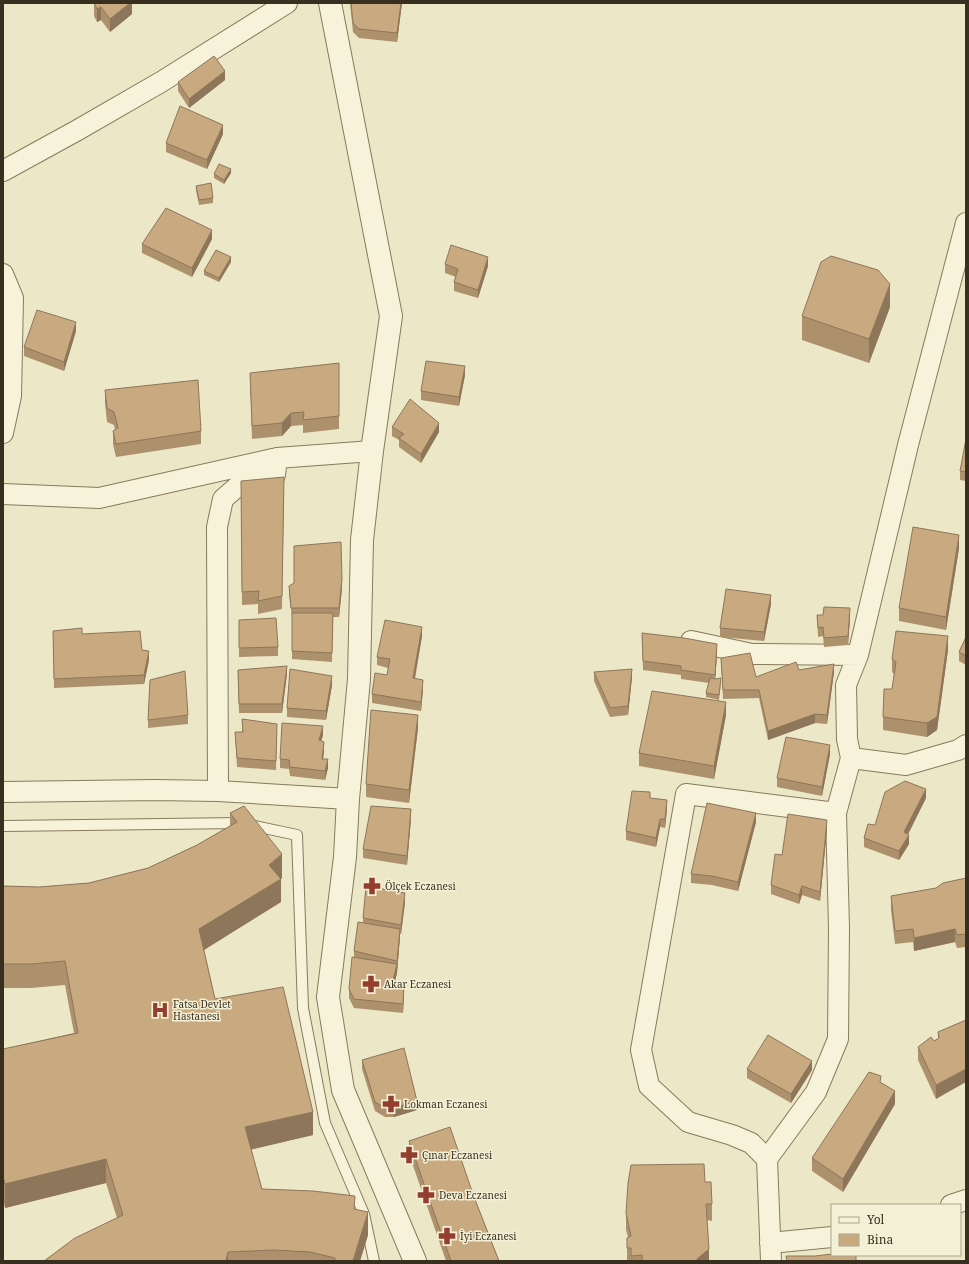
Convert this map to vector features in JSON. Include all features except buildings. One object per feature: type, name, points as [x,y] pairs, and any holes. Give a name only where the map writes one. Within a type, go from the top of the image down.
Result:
[{"type":"street","points":[[3,171],[161,82],[287,3]]},
{"type":"street","points":[[330,3],[391,316],[372,451],[362,540],[359,679],[348,799],[345,857],[328,997],[343,1090],[416,1261]]},
{"type":"street","points":[[831,1236],[770,1252],[767,1159],[816,1092],[838,1039],[839,928],[836,813],[851,758],[847,739],[846,685],[858,655],[908,445],[966,222]]},
{"type":"street","points":[[3,274],[13,298],[11,396],[3,433]]},
{"type":"street","points":[[3,494],[98,498],[277,458],[372,451]]},
{"type":"street","points":[[218,792],[217,527],[223,499],[238,486],[260,477],[275,475],[277,458]]},
{"type":"street","points":[[672,637],[752,654],[858,655]]},
{"type":"street","points":[[851,758],[906,765],[958,750],[966,745]]},
{"type":"street","points":[[3,792],[148,790],[348,799]]},
{"type":"street","points":[[767,1159],[752,1143],[732,1135],[688,1122],[649,1086],[642,1050],[686,794],[836,813]]},
{"type":"street","points":[[954,1204],[966,1200]]},
{"type":"lane","points":[[3,826],[241,823],[297,835],[303,1008],[325,1123],[364,1214],[374,1261]]},
{"type":"place","name":"Ölçek Eczanesi","points":[[372,886]]},
{"type":"place","name":"Akar Eczanesi","points":[[371,984]]},
{"type":"place","name":"Fatsa Devlet Hastanesi","points":[[160,1010]]},
{"type":"place","name":"Lokman Eczanesi","points":[[391,1104]]},
{"type":"place","name":"Çınar Eczanesi","points":[[409,1155]]},
{"type":"place","name":"Deva Eczanesi","points":[[426,1195]]},
{"type":"place","name":"İyi Eczanesi","points":[[447,1236]]}]
